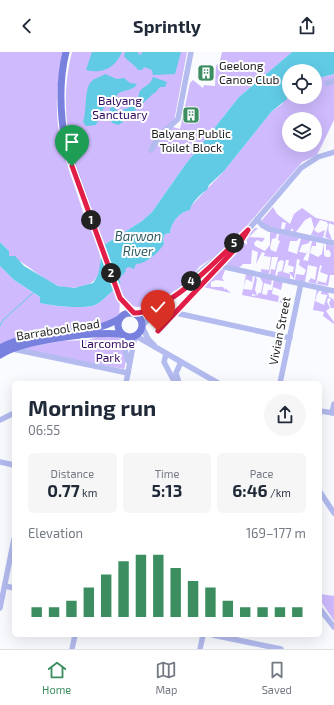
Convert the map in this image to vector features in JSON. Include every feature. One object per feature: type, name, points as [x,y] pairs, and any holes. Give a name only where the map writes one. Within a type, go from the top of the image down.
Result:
[{"type":"main road","points":[[66,52],[60,94],[62,125],[72,166],[120,298],[140,318],[142,326],[135,336],[121,334],[117,326],[119,319],[120,298]]},
{"type":"main road","points":[[119,319],[134,313]]},
{"type":"main road","name":"Barrabool Road","points":[[0,348],[24,339],[96,328],[119,319]]},
{"type":"main road","name":"Barrabool Road","points":[[0,354],[10,349],[23,348],[102,333],[121,334]]},
{"type":"street","points":[[151,150],[160,135],[178,119],[192,52]]},
{"type":"street","points":[[327,83],[334,81]]},
{"type":"street","points":[[158,349],[148,339],[142,326],[248,230],[306,163],[334,152]]},
{"type":"street","points":[[257,219],[262,225],[270,228]]},
{"type":"street","points":[[253,224],[334,243]]},
{"type":"street","points":[[158,331],[239,246],[248,230]]},
{"type":"street","points":[[220,266],[334,290]]},
{"type":"street","name":"Vivian Street","points":[[280,381],[301,283]]},
{"type":"street","points":[[134,313],[148,310],[167,302]]},
{"type":"street","points":[[176,313],[290,338]]},
{"type":"street","points":[[121,334],[126,347],[129,366]]},
{"type":"street","points":[[132,354],[135,336],[214,381]]},
{"type":"street","points":[[126,381],[134,348],[139,345],[150,345]]},
{"type":"street","points":[[23,348],[128,373]]},
{"type":"street","points":[[166,354],[163,361],[174,381]]},
{"type":"street","points":[[179,381],[176,373],[181,362]]},
{"type":"street","points":[[322,410],[333,413],[334,404]]},
{"type":"street","points":[[0,420],[12,414]]},
{"type":"street","points":[[0,462],[12,465]]},
{"type":"street","points":[[322,495],[334,513]]},
{"type":"street","points":[[0,608],[12,548]]},
{"type":"street","points":[[4,586],[12,588]]},
{"type":"street","points":[[322,612],[334,627]]},
{"type":"street","points":[[72,649],[75,637]]},
{"type":"street","points":[[200,649],[202,637]]},
{"type":"street","points":[[223,637],[281,649]]},
{"type":"green space","points":[[0,52],[63,52],[57,96],[60,139],[86,223],[92,222],[97,239],[100,259],[100,268],[97,276],[92,282],[83,286],[65,288],[52,283],[21,262],[9,256],[9,251],[0,242]]},
{"type":"green space","name":"Balyang Sanctuary","points":[[72,52],[187,52],[173,127],[180,129],[190,83],[193,80],[203,88],[204,85],[215,86],[216,66],[220,61],[222,52],[292,52],[239,97],[185,165],[152,212],[142,221],[104,245],[78,174],[68,127],[66,104],[67,79]]},
{"type":"green space","points":[[334,74],[334,120],[322,145],[322,112],[282,112],[282,152],[318,152],[317,155],[302,162],[245,228],[219,253],[199,267],[190,279],[154,306],[136,307],[129,304],[124,299],[119,284],[121,283],[119,279],[124,269],[148,260],[164,244],[163,239],[165,234],[170,233],[176,218],[182,213],[190,210],[190,207],[224,171],[272,111],[282,104],[322,104],[322,77]]},
{"type":"green space","points":[[273,207],[277,214],[290,224],[294,214],[302,208],[316,218],[334,222],[334,225],[329,223],[328,226],[332,240],[325,237],[328,225],[327,222],[320,220],[314,230],[318,233],[325,230],[323,238],[311,235],[314,228],[311,217],[305,220],[296,232],[293,232],[293,228],[290,231],[284,230],[286,223],[282,222],[281,229],[264,225],[262,220]]},
{"type":"green space","points":[[255,228],[258,228],[246,240],[250,237],[265,238],[262,242],[257,240],[254,243],[255,246],[265,251],[270,245],[270,232],[277,233],[276,238],[272,239],[270,248],[276,252],[280,241],[278,240],[279,234],[299,238],[297,241],[290,241],[288,251],[297,254],[301,238],[310,240],[309,243],[302,245],[299,252],[306,253],[308,250],[303,260],[308,261],[312,241],[316,242],[316,246],[312,246],[310,253],[318,257],[322,254],[324,243],[324,255],[326,257],[330,257],[331,254],[329,250],[326,250],[326,244],[334,246],[334,275],[330,275],[328,286],[317,284],[318,281],[326,283],[328,275],[320,272],[322,266],[320,265],[316,284],[308,282],[311,278],[315,280],[317,267],[308,265],[305,282],[295,280],[296,274],[304,275],[306,270],[299,265],[300,260],[297,259],[294,279],[289,272],[293,272],[294,267],[288,265],[289,260],[286,260],[283,272],[290,274],[290,279],[277,276],[278,272],[282,271],[284,261],[281,260],[278,262],[275,276],[270,275],[271,269],[275,270],[278,257],[272,257],[269,274],[261,273],[261,269],[269,270],[271,257],[264,256],[265,253],[262,252],[256,264],[258,252],[252,250],[251,264],[243,264],[239,268],[227,266],[226,262],[244,242],[247,245],[247,241],[244,239]]},
{"type":"green space","points":[[0,266],[14,280],[41,298],[40,303],[69,307],[92,306],[99,303],[114,290],[120,298],[119,319],[111,324],[0,345]]},
{"type":"green space","points":[[219,269],[225,270],[222,278],[224,281],[216,280],[211,282],[211,287],[223,287],[231,293],[203,287],[201,289]]},
{"type":"green space","points":[[246,274],[253,275],[252,282],[246,279],[243,288]]},
{"type":"green space","points":[[255,276],[257,279],[255,290],[257,295],[252,294],[252,296],[258,295],[258,293],[261,293],[263,283],[259,276],[272,279],[271,285],[264,283],[262,294],[267,295],[268,290],[272,290],[274,279],[283,281],[281,290],[273,287],[272,294],[279,296],[278,302],[280,302],[281,298],[287,299],[285,303],[283,303],[242,295],[243,289],[252,290]]},
{"type":"green space","points":[[317,288],[320,290],[315,301],[324,305],[328,293],[327,295],[321,294],[322,289],[328,290],[329,297],[333,299],[333,301],[334,299],[334,308],[331,308],[329,303],[331,299],[328,298],[327,302],[330,308],[326,311],[334,324],[323,316],[324,312],[313,310]]},
{"type":"green space","name":"Larcombe Park","points":[[101,336],[118,337],[125,353],[126,362],[124,369],[24,350],[23,348],[62,341],[88,340]]},
{"type":"green space","points":[[322,594],[334,596],[334,621],[322,603]]},
{"type":"water","points":[[92,52],[122,52],[112,66],[103,70],[92,71],[86,70]]},
{"type":"water","points":[[125,52],[138,52],[139,55],[142,54],[142,52],[181,52],[175,74],[153,75],[152,70],[144,67],[142,70],[138,70],[125,58]]},
{"type":"water","name":"Barwon River","points":[[292,52],[334,52],[334,74],[322,77],[322,64],[282,64],[282,103],[272,111],[224,171],[209,185],[207,190],[196,199],[190,210],[182,213],[176,218],[170,233],[165,234],[163,239],[164,244],[158,251],[148,260],[140,264],[136,264],[134,269],[129,267],[125,269],[126,271],[119,279],[121,283],[119,284],[104,245],[142,221],[152,212],[185,165],[239,97]]},
{"type":"water","points":[[105,74],[117,79],[124,78],[130,83],[137,84],[131,89],[119,93],[112,101],[113,105],[110,107],[106,103],[96,125],[86,126],[83,122],[87,90],[94,79]]},
{"type":"water","points":[[153,77],[167,82],[165,87],[160,87],[119,125],[112,123],[109,118],[110,108],[113,107],[118,111],[130,107],[137,100],[140,91],[149,84]]},
{"type":"water","name":"Barwon River","points":[[0,242],[9,251],[9,256],[15,256],[24,266],[58,286],[74,288],[93,283],[98,273],[101,254],[114,290],[99,303],[92,306],[69,307],[40,303],[40,297],[14,280],[0,266]]},
{"type":"waterway","points":[[0,326],[3,320],[33,293]]},
{"type":"place","name":"Geelong Canoe Club","points":[[206,73]]},
{"type":"place","name":"Balyang Public Toilet Block","points":[[191,115]]},
{"type":"route","points":[[72,166],[120,298],[134,313],[148,310],[170,300],[248,230],[238,246],[158,331]]}]
